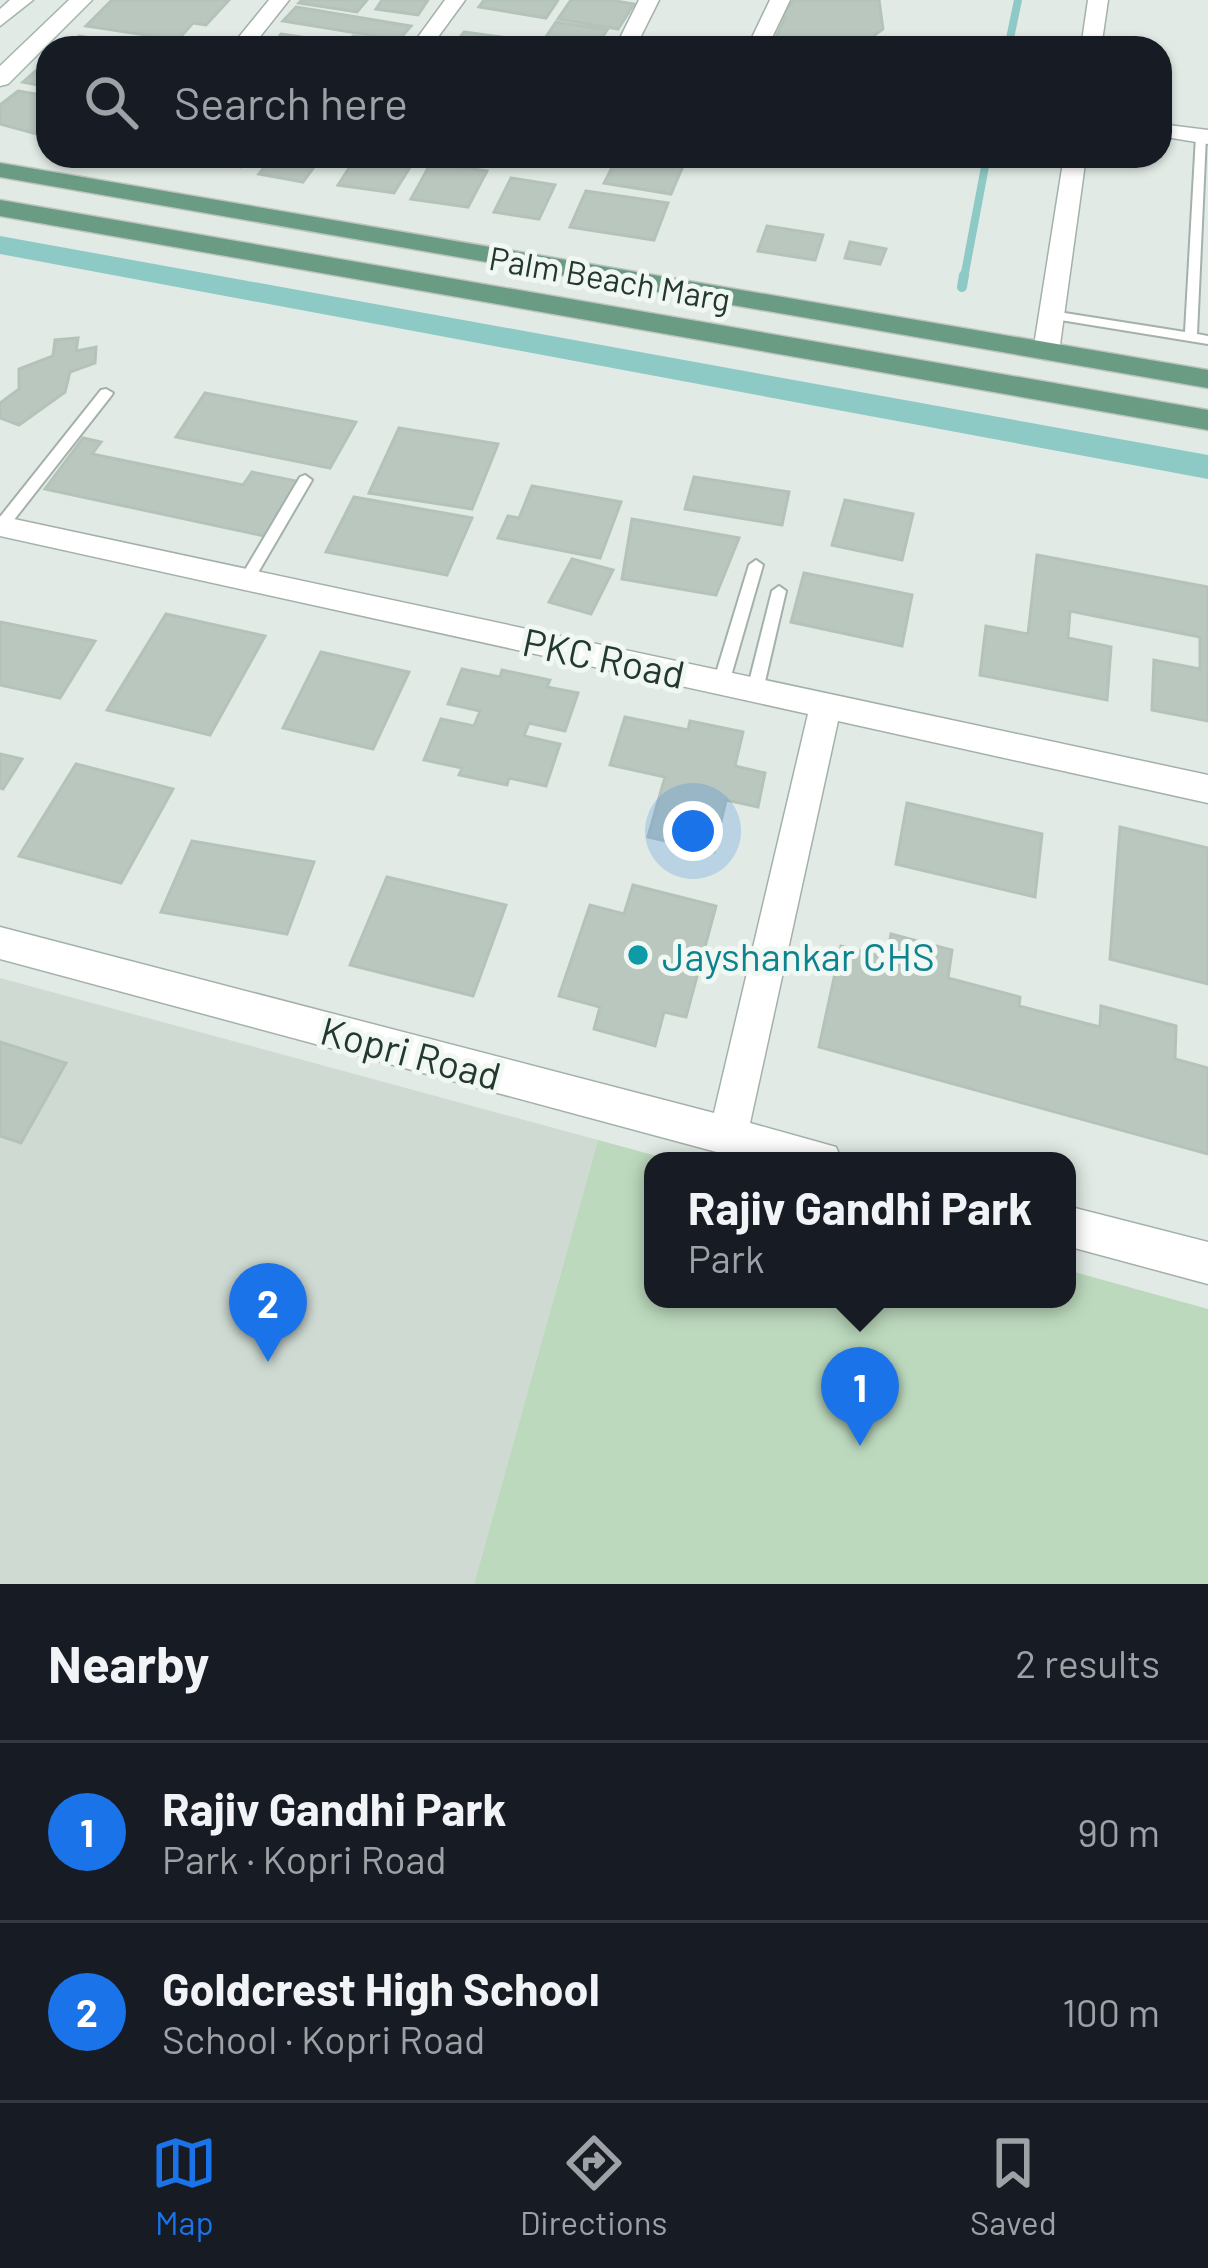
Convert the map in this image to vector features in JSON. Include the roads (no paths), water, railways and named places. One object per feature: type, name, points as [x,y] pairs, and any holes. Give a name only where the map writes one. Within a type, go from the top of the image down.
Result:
[{"type":"main road","points":[[0,20],[22,0]]},
{"type":"main road","points":[[44,36],[81,0]]},
{"type":"main road","points":[[0,79],[36,44]]},
{"type":"main road","name":"Palm Beach Marg","points":[[0,170],[1208,379]]},
{"type":"main road","name":"Palm Beach Marg","points":[[0,208],[1208,420]]},
{"type":"street","points":[[250,36],[279,0]]},
{"type":"street","points":[[428,36],[454,0]]},
{"type":"street","points":[[631,36],[649,0]]},
{"type":"street","points":[[763,36],[780,0]]},
{"type":"street","points":[[1093,36],[1098,0]]},
{"type":"street","points":[[1172,132],[1205,136]]},
{"type":"street","points":[[1046,352],[1073,168]]},
{"type":"street","name":"PKC Road","points":[[0,526],[1208,789]]},
{"type":"street","points":[[728,1136],[826,706]]},
{"type":"street","name":"Kopri Road","points":[[0,944],[788,1152]]},
{"type":"street","points":[[1076,1228],[1208,1263]]},
{"type":"lane","points":[[1191,337],[1205,136]]},
{"type":"lane","points":[[1052,315],[1208,340]]},
{"type":"lane","points":[[0,526],[106,393]]},
{"type":"lane","points":[[247,579],[305,480]]},
{"type":"lane","points":[[722,683],[756,565]]},
{"type":"lane","points":[[755,690],[779,591]]},
{"type":"waterway","points":[[1010,36],[1018,0]]},
{"type":"waterway","points":[[964,278],[985,168]]},
{"type":"waterway","points":[[0,245],[1208,467]]},
{"type":"waterway","points":[[962,287],[964,275]]},
{"type":"place","name":"Jayshankar CHS","points":[[638,955]]},
{"type":"place","name":"Goldcrest High School","points":[[268,1362]]},
{"type":"place","name":"Rajiv Gandhi Park","points":[[860,1446]]}]
